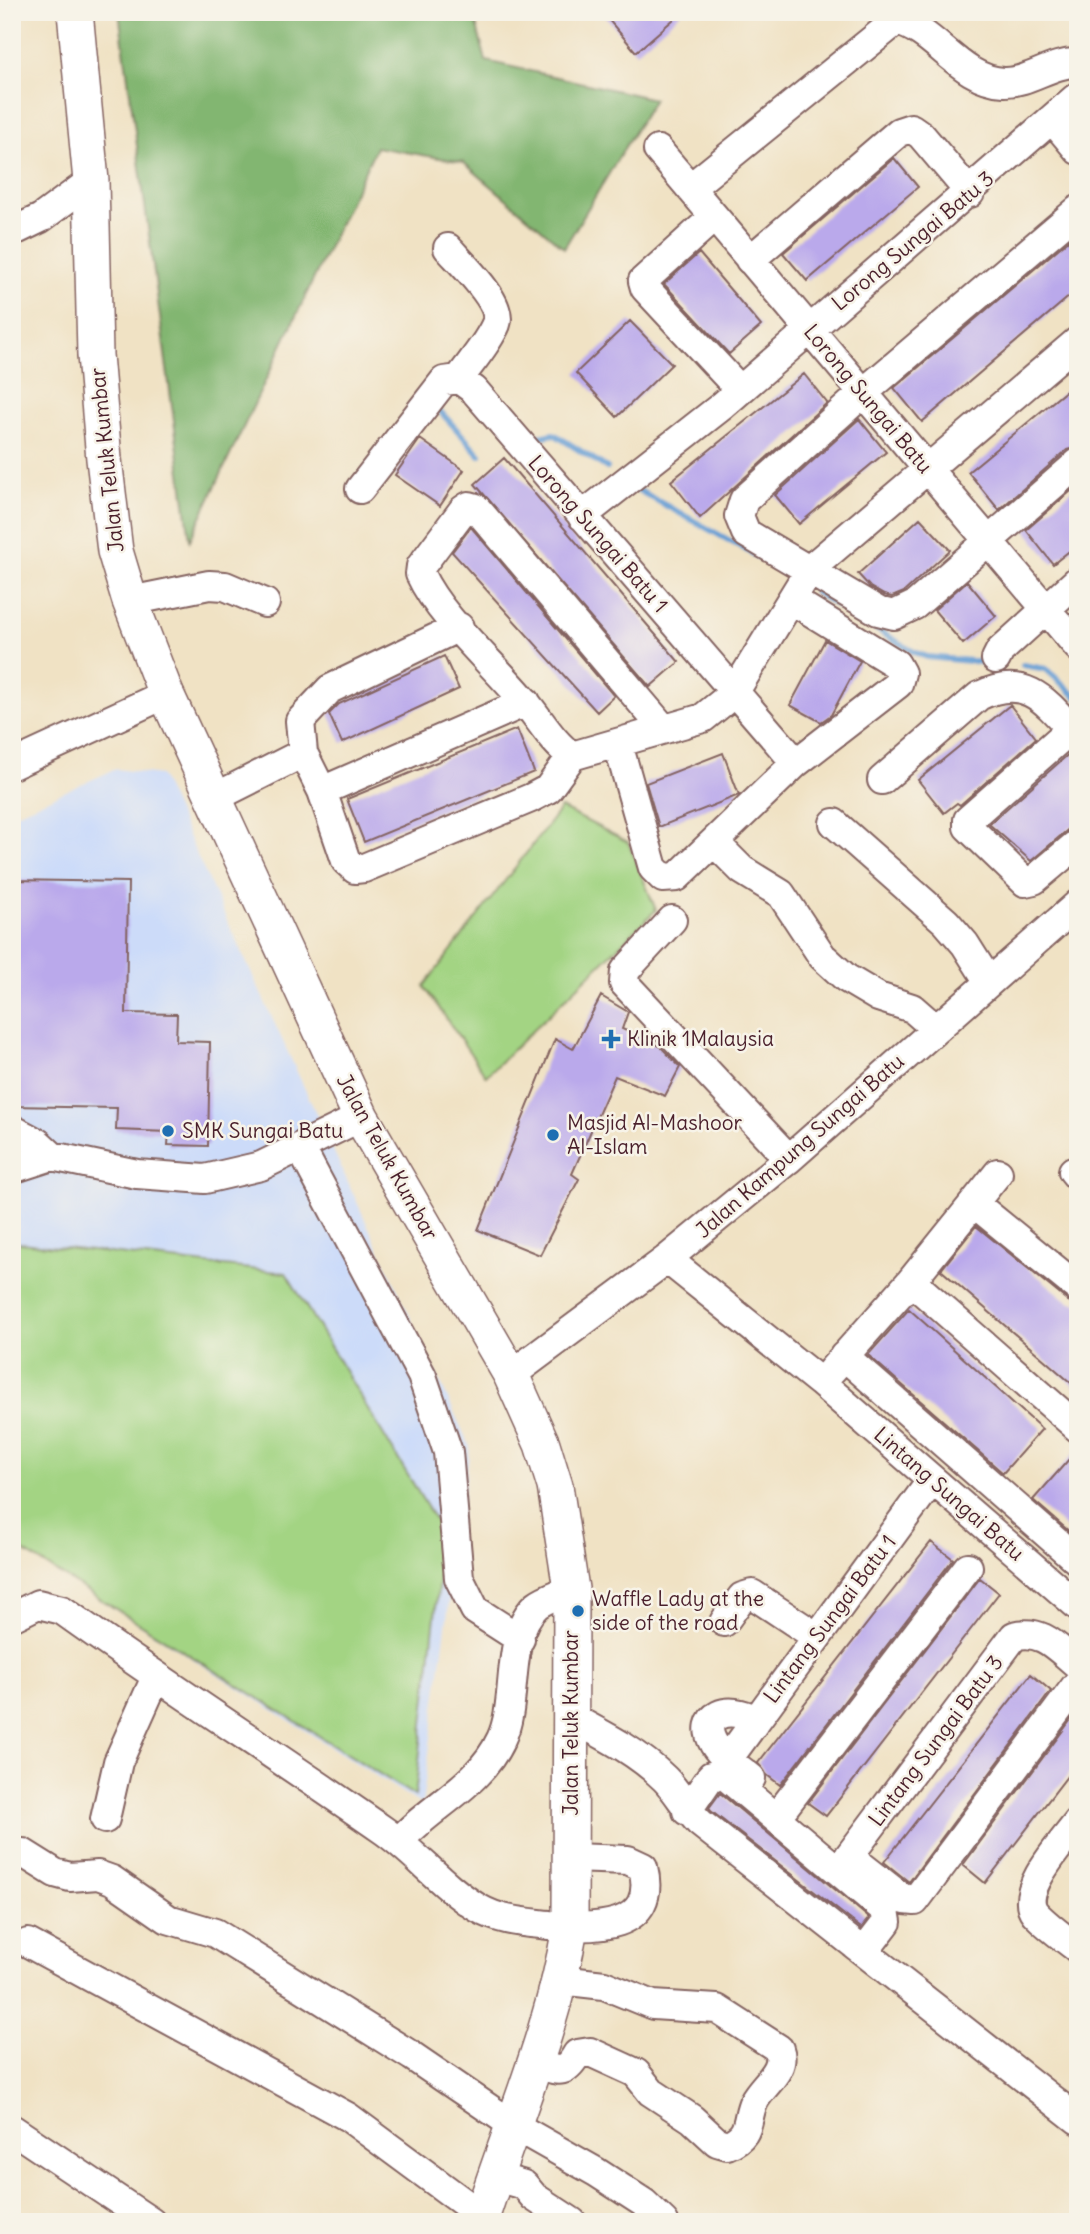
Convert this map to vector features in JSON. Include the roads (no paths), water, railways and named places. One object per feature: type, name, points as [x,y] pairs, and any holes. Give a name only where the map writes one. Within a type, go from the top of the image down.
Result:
[{"type":"main road","name":"Jalan Teluk Kumbar","points":[[75,12],[91,181],[95,355],[104,459],[115,551],[130,601],[166,694],[361,1117],[511,1375],[542,1444],[555,1486],[571,1589],[570,1927],[560,1980],[481,2219]]},
{"type":"street","points":[[691,188],[896,21],[915,25],[954,61],[992,79],[1006,82],[1053,66],[1078,63]]},
{"type":"street","name":"Lorong Sungai Batu 3","points":[[582,516],[740,390],[1078,96]]},
{"type":"street","points":[[1053,120],[1078,149]]},
{"type":"street","points":[[750,260],[899,132],[911,128],[921,135],[970,192]]},
{"type":"street","name":"Lorong Sungai Batu","points":[[658,150],[1078,647]]},
{"type":"street","points":[[12,232],[41,218],[91,181]]},
{"type":"street","points":[[1078,210],[863,393],[744,500],[739,516],[746,533],[878,611],[894,615],[920,600],[986,539],[1078,463]]},
{"type":"street","points":[[715,217],[643,281],[645,288],[740,390]]},
{"type":"street","points":[[360,489],[444,381],[459,379],[497,322],[496,309],[488,295],[448,248]]},
{"type":"street","points":[[459,627],[330,689],[300,721],[303,753],[322,792],[346,861],[355,869],[364,868],[548,789],[572,756],[703,718],[734,693],[810,569],[1078,341]]},
{"type":"street","name":"Lorong Sungai Batu 1","points":[[459,379],[474,390],[796,763]]},
{"type":"street","points":[[572,756],[562,750],[526,702],[424,584],[420,574],[421,566],[463,510],[469,506],[476,508],[664,729]]},
{"type":"street","points":[[882,780],[979,696],[996,673],[1000,651],[1078,580]]},
{"type":"street","points":[[130,601],[209,585],[225,586],[265,604]]},
{"type":"street","points":[[618,744],[653,868],[657,875],[669,879],[677,877],[796,763],[898,684],[901,673],[896,664],[792,600]]},
{"type":"street","points":[[996,673],[1016,688],[1034,694],[1053,706],[1074,733],[968,820],[968,827],[1025,882],[1034,880],[1078,843]]},
{"type":"street","points":[[12,765],[166,694]]},
{"type":"street","points":[[322,792],[526,702]]},
{"type":"street","points":[[214,798],[303,753]]},
{"type":"street","points":[[834,823],[946,922],[965,944],[989,982]]},
{"type":"street","points":[[715,843],[742,870],[781,894],[822,956],[846,978],[878,997],[912,1008],[936,1029]]},
{"type":"street","name":"Jalan Kampung Sungai Batu","points":[[511,1375],[667,1259],[789,1159],[989,982],[1074,914]]},
{"type":"street","points":[[672,920],[625,971],[622,978],[789,1159]]},
{"type":"street","points":[[12,1169],[52,1156],[137,1174],[205,1179],[261,1166],[361,1117]]},
{"type":"street","points":[[12,1129],[38,1143],[52,1156]]},
{"type":"street","points":[[300,1147],[422,1376],[448,1452],[459,1578],[475,1609],[520,1639]]},
{"type":"street","points":[[820,1382],[911,1281],[998,1173]]},
{"type":"street","points":[[975,1204],[1078,1289]]},
{"type":"street","name":"Lintang Sungai Batu","points":[[667,1259],[820,1382],[1078,1606]]},
{"type":"street","points":[[911,1281],[1078,1428]]},
{"type":"street","points":[[844,1356],[1078,1560]]},
{"type":"street","name":"Lintang Sungai Batu 1","points":[[785,1806],[727,1759],[932,1480]]},
{"type":"street","points":[[968,1567],[785,1806],[910,1902],[921,1896],[1078,1683]]},
{"type":"street","points":[[399,1841],[414,1825],[468,1785],[501,1739],[526,1620],[538,1605],[571,1589]]},
{"type":"street","points":[[724,1622],[742,1597],[752,1594],[817,1637]]},
{"type":"street","points":[[12,1617],[38,1604],[62,1610],[156,1678],[399,1841],[477,1907],[506,1920],[570,1927],[605,1926],[622,1921],[641,1907],[648,1885],[643,1867],[628,1860],[571,1858]]},
{"type":"street","name":"Lintang Sungai Batu 3","points":[[849,1856],[1014,1636],[1027,1632],[1039,1634],[1078,1665]]},
{"type":"street","points":[[106,1819],[118,1762],[156,1678]]},
{"type":"street","points":[[572,1718],[649,1766],[666,1780],[687,1811],[1078,2120]]},
{"type":"street","points":[[687,1811],[711,1776],[722,1773],[885,1910],[887,1922],[864,1952]]},
{"type":"street","points":[[1078,1822],[1035,1882],[1030,1896],[1033,1911],[1078,1949]]},
{"type":"street","points":[[23,1853],[63,1875],[98,1875],[112,1880],[168,1919],[215,1933],[412,2056],[513,2125],[596,2172],[644,2203],[664,2222]]},
{"type":"street","points":[[28,1943],[348,2117],[481,2219]]},
{"type":"street","points":[[534,2063],[563,2071],[569,2068],[577,2054],[590,2052],[636,2073],[651,2092],[692,2119],[717,2142],[727,2145],[736,2142],[751,2122],[754,2102],[780,2066],[782,2057],[779,2049],[717,2009],[653,2005],[604,1985],[560,1980]]},
{"type":"street","points":[[12,2129],[151,2222]]},
{"type":"street","points":[[496,2177],[524,2185],[534,2197],[572,2222]]},
{"type":"waterway","points":[[438,409],[480,455]]},
{"type":"waterway","points":[[539,437],[554,434],[607,468]]},
{"type":"waterway","points":[[638,490],[759,557]]},
{"type":"waterway","points":[[815,592],[914,652],[927,657],[981,662]]},
{"type":"waterway","points":[[1023,665],[1046,669],[1078,698]]},
{"type":"place","name":"Klinik 1Malaysia","points":[[611,1039]]},
{"type":"place","name":"SMK Sungai Batu","points":[[168,1131]]},
{"type":"place","name":"Masjid Al-Mashoor Al-Islam","points":[[553,1135]]},
{"type":"place","name":"Waffle Lady at the side of the road","points":[[578,1611]]}]
